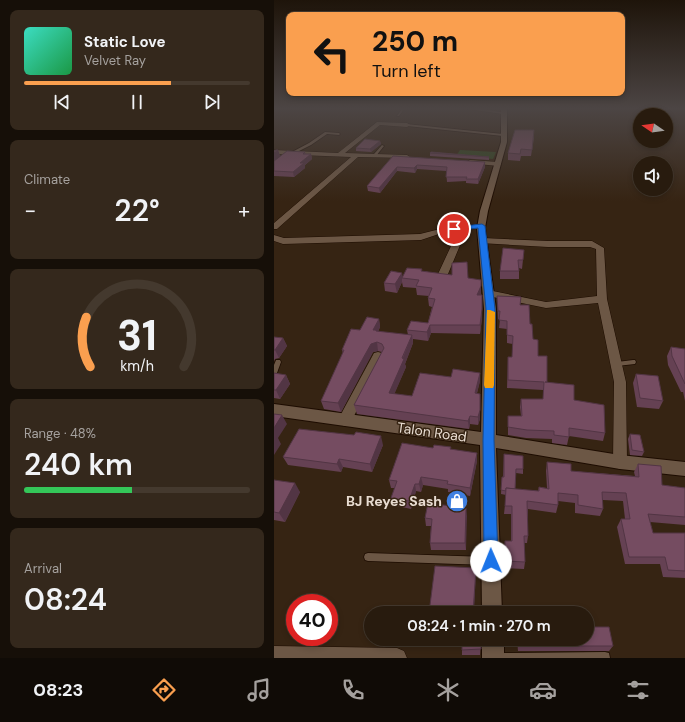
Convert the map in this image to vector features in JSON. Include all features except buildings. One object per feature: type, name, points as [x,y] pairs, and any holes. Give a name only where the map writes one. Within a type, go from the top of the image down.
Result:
[{"type":"street","points":[[340,154],[359,140]]},
{"type":"street","points":[[492,606],[488,440],[490,309],[482,226],[486,204],[504,140]]},
{"type":"street","points":[[274,152],[358,154],[415,158]]},
{"type":"street","points":[[274,227],[358,154]]},
{"type":"street","points":[[464,161],[498,164]]},
{"type":"street","points":[[274,238],[283,241],[290,241],[421,237],[444,230],[482,226]]},
{"type":"street","points":[[443,274],[462,230],[465,227]]},
{"type":"street","points":[[483,241],[585,244],[599,246],[602,299],[620,382],[620,462]]},
{"type":"street","points":[[488,293],[546,305],[602,299]]},
{"type":"street","points":[[345,420],[378,356]]},
{"type":"street","name":"Talon Road","points":[[274,410],[488,440],[620,462],[685,469]]},
{"type":"street","points":[[492,646],[493,658]]},
{"type":"street","points":[[274,656],[397,658]]},
{"type":"lane","points":[[289,153],[316,140]]},
{"type":"lane","points":[[375,155],[383,146]]},
{"type":"lane","points":[[274,373],[278,362]]},
{"type":"lane","points":[[617,364],[633,362]]},
{"type":"lane","points":[[368,557],[491,561]]},
{"type":"lane","points":[[498,658],[605,657]]},
{"type":"green space","points":[[460,150],[496,152],[493,159],[456,156]]},
{"type":"slow traffic","points":[[489,385],[490,312]]},
{"type":"place","name":"BJ Reyes Sash","points":[[457,501]]},
{"type":"route","points":[[454,229],[482,226],[490,309],[488,440],[491,561]]}]
